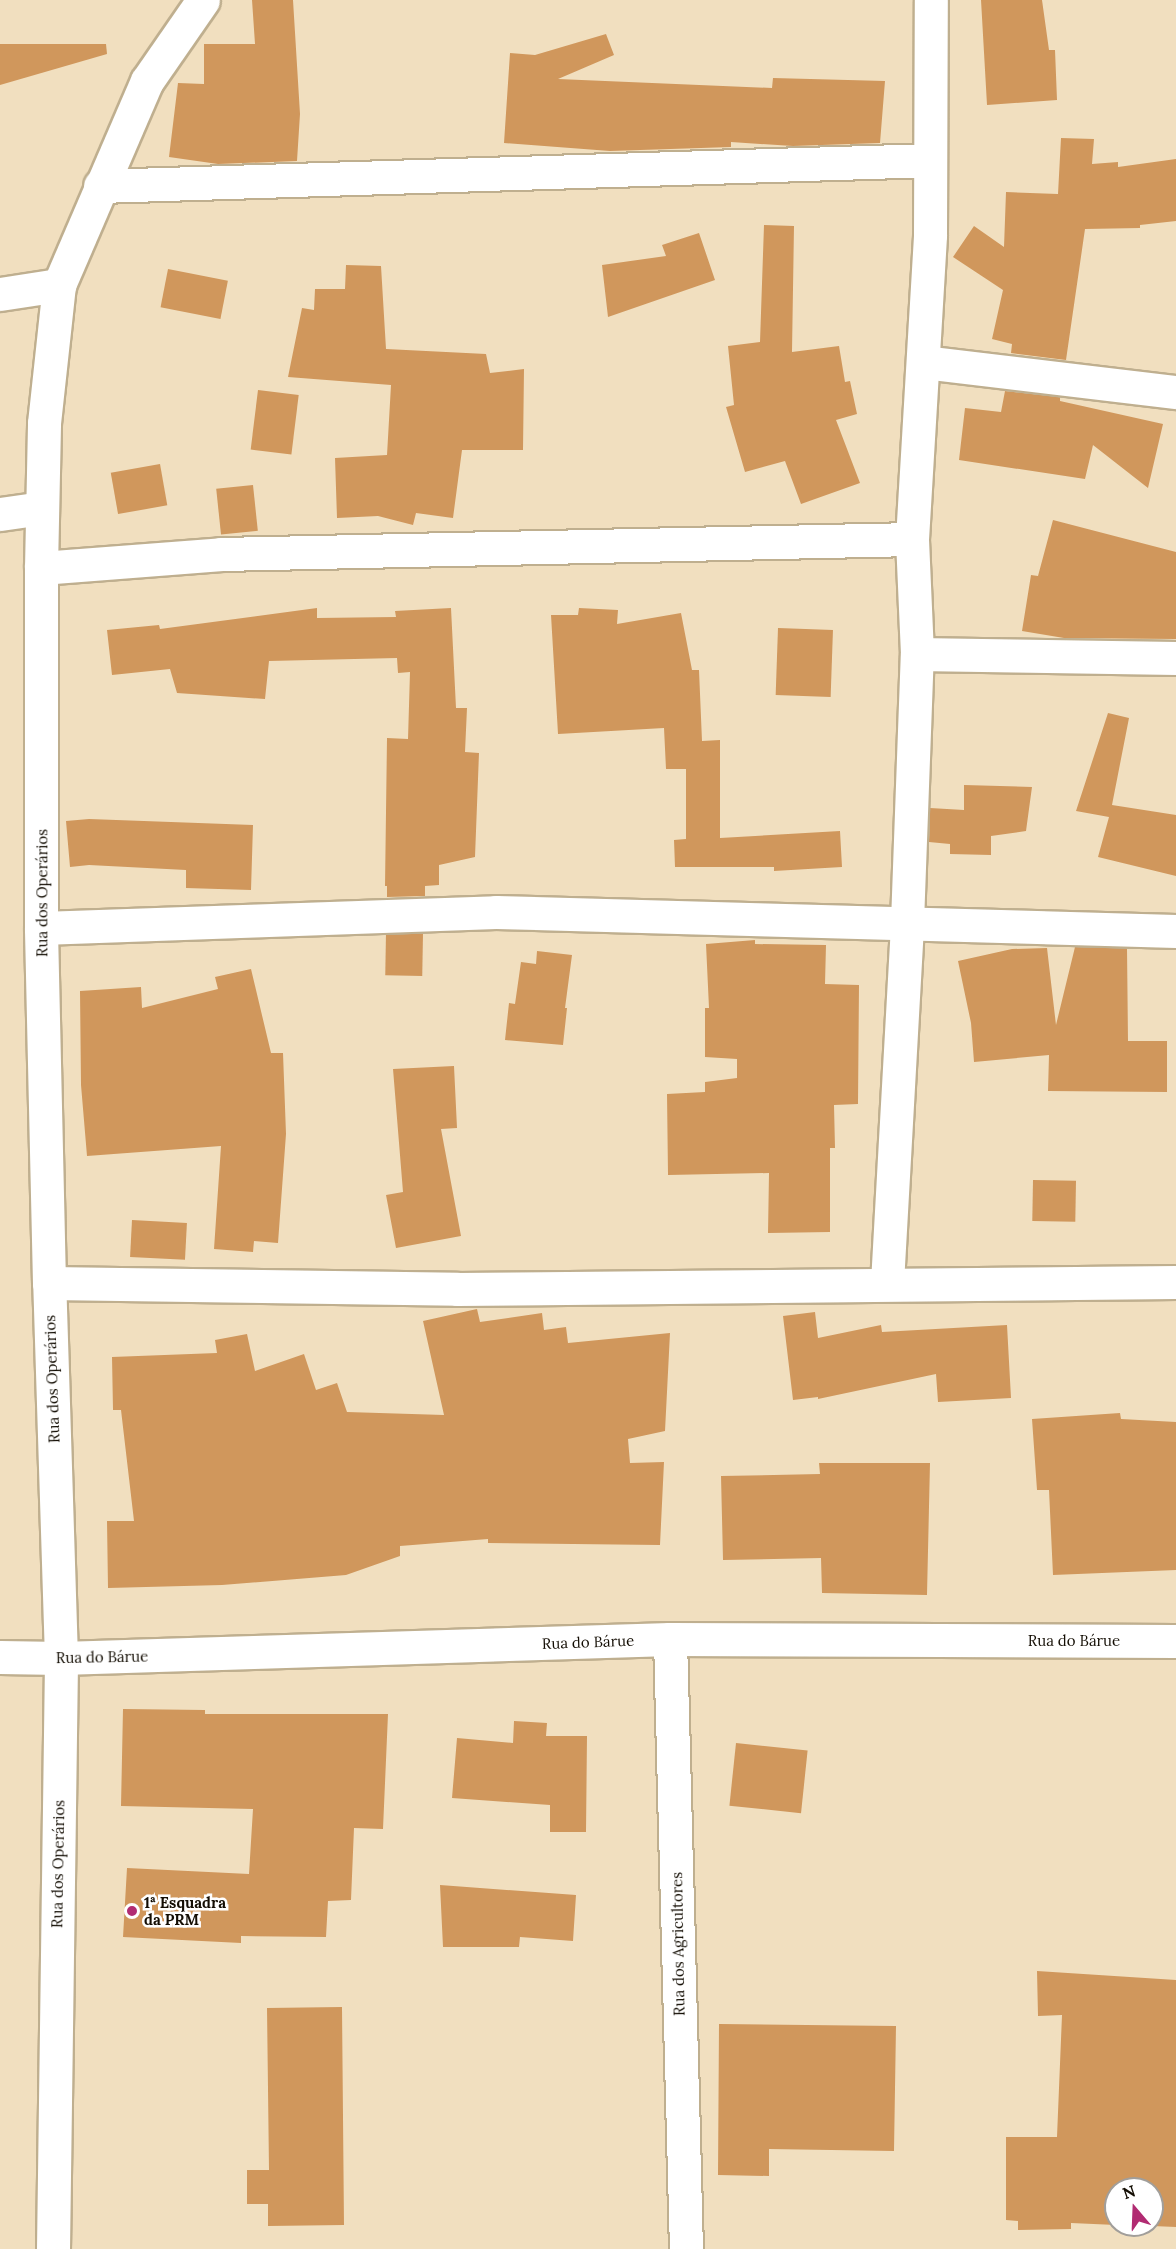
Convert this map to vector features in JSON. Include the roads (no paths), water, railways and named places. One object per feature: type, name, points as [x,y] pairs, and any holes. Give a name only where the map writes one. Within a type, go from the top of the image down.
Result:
[{"type":"street","name":"Rua dos Operários","points":[[53,2249],[61,1658],[41,928],[41,568],[44,423],[59,285],[147,81],[203,0]]},
{"type":"street","points":[[887,1283],[908,922],[917,654],[912,539],[930,235],[931,0]]},
{"type":"street","points":[[100,186],[930,160]]},
{"type":"street","points":[[0,294],[59,285]]},
{"type":"street","points":[[924,362],[1176,392]]},
{"type":"street","points":[[0,514],[42,508]]},
{"type":"street","points":[[41,568],[221,554],[912,539]]},
{"type":"street","points":[[917,654],[1176,658]]},
{"type":"street","points":[[41,928],[496,912],[908,922],[1176,932]]},
{"type":"street","points":[[49,1283],[457,1289],[887,1283],[1176,1282]]},
{"type":"street","name":"Rua do Bárue","points":[[0,1657],[61,1658],[670,1639],[1176,1641]]},
{"type":"street","name":"Rua dos Agricultores","points":[[670,1639],[686,2249]]},
{"type":"place","name":"1ª Esquadra da PRM","points":[[132,1911]]}]
